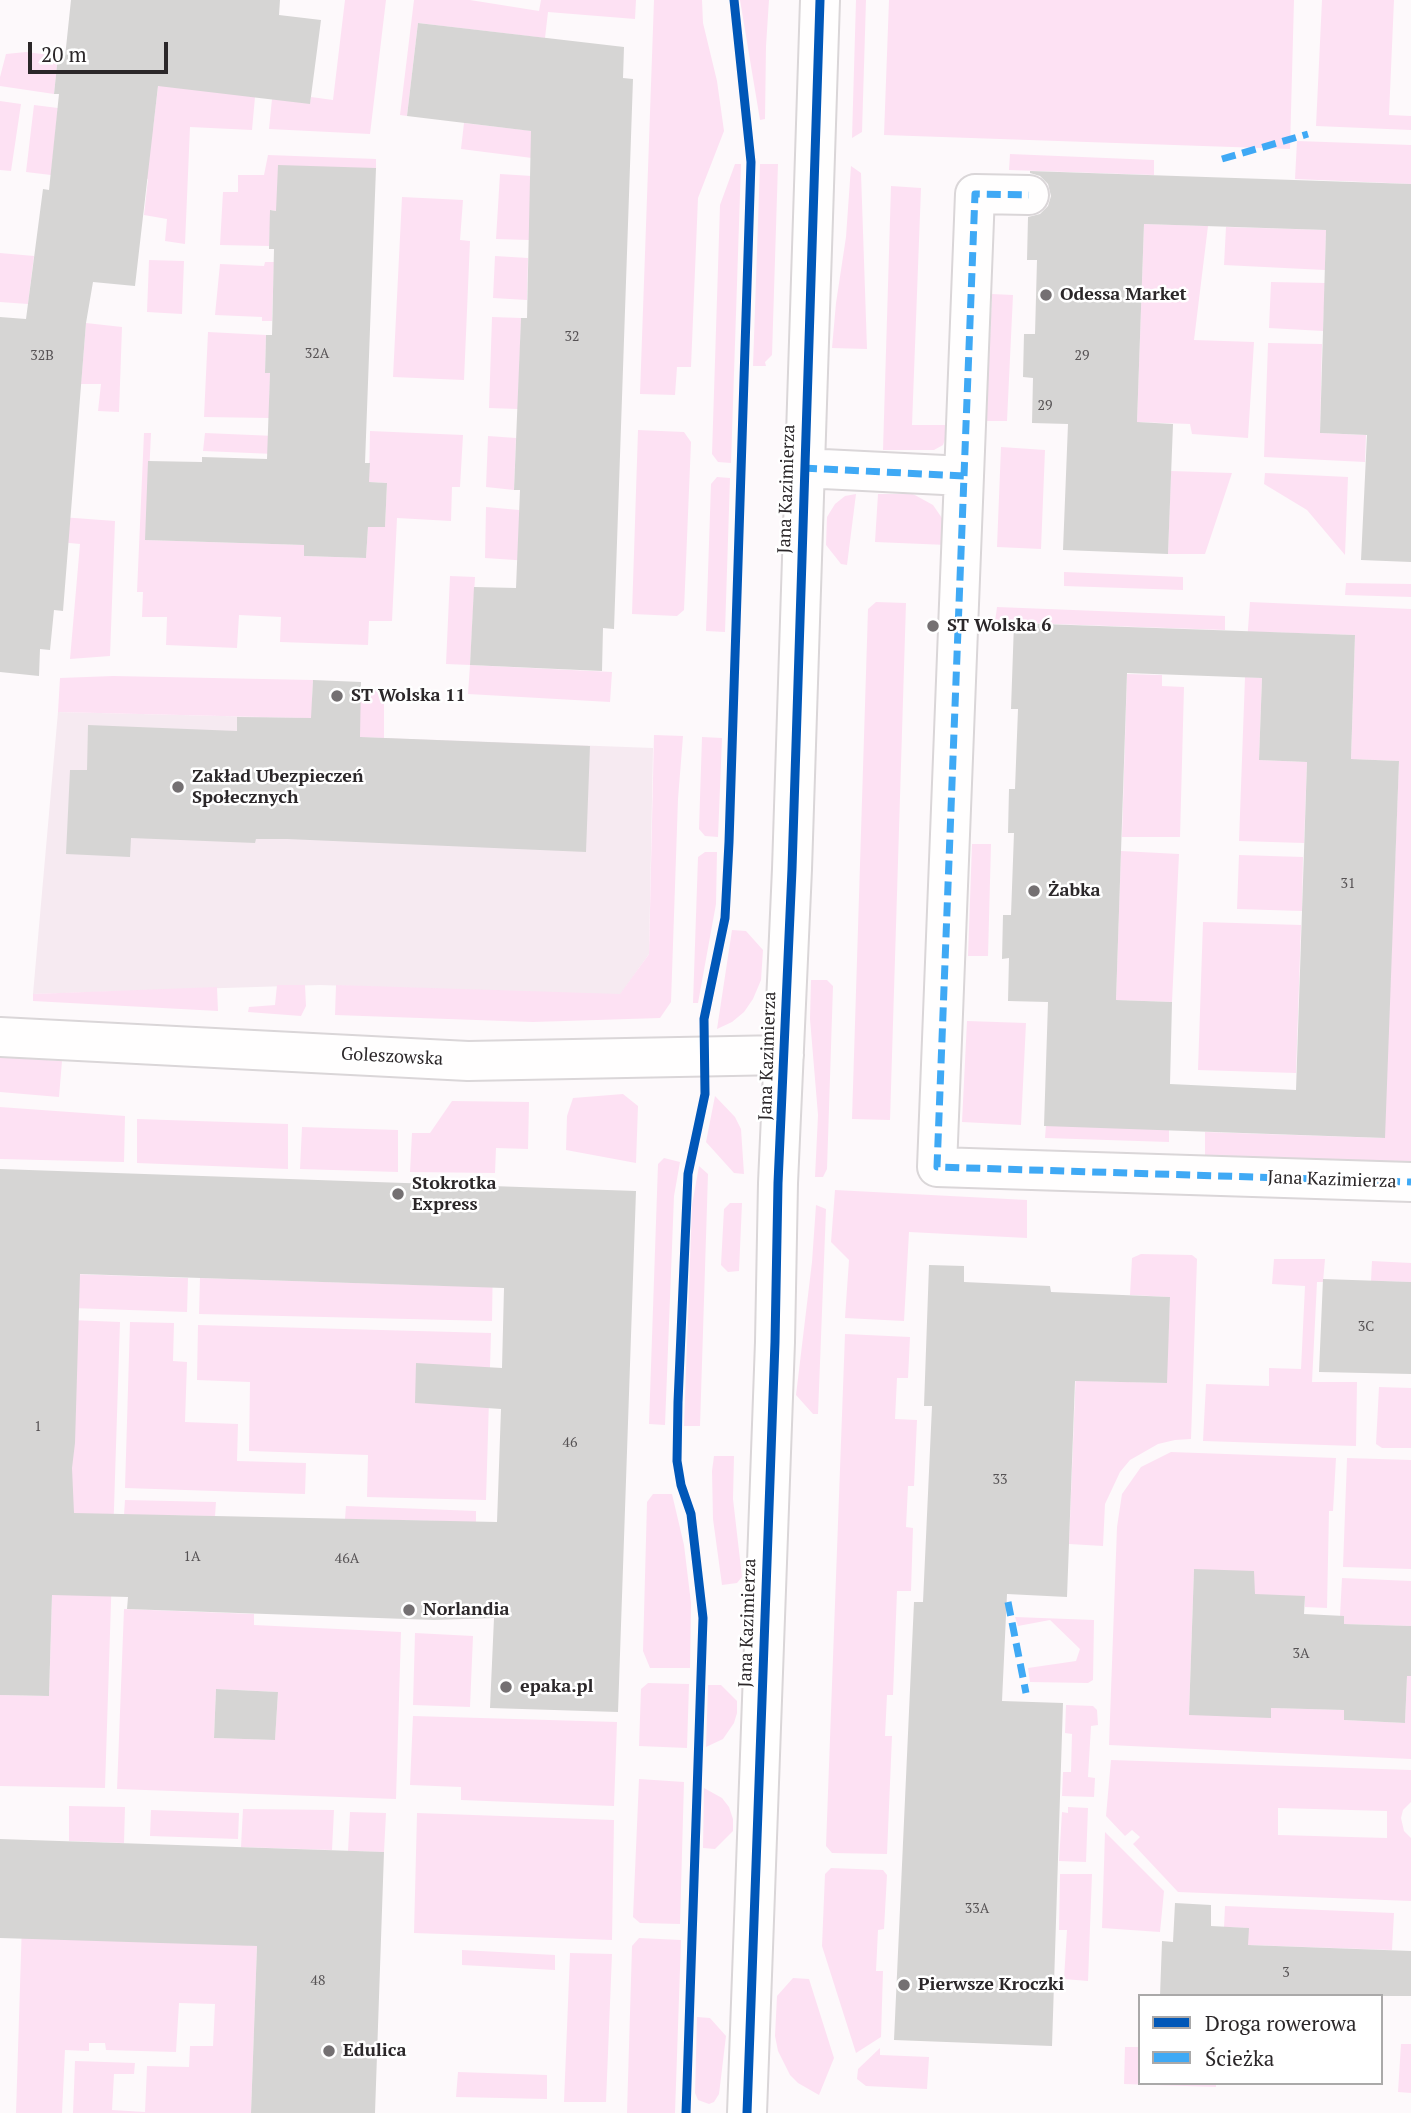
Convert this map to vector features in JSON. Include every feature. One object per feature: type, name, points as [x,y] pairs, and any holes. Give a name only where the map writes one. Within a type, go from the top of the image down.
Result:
[{"type":"street","name":"Jana Kazimierza","points":[[747,2113],[820,0]]},
{"type":"street","name":"Jana Kazimierza","points":[[1029,195],[975,194],[937,1167],[1411,1182]]},
{"type":"street","name":"Jana Kazimierza","points":[[803,468],[964,476]]},
{"type":"street","name":"Goleszowska","points":[[0,1037],[468,1061],[784,1055]]},
{"type":"shaded area","points":[[345,0],[386,0],[370,134],[269,129],[272,99],[310,103],[311,97],[333,100]]},
{"type":"shaded area","points":[[414,0],[470,0],[539,11],[541,0],[636,0],[635,19],[548,12],[545,38],[418,23],[407,116],[400,115]]},
{"type":"shaded area","points":[[654,0],[702,0],[703,23],[717,81],[724,131],[698,198],[691,367],[677,367],[675,395],[640,394]]},
{"type":"shaded area","points":[[740,0],[769,0],[765,119],[760,120]]},
{"type":"shaded area","points":[[856,0],[866,0],[862,132],[852,138]]},
{"type":"shaded area","points":[[889,0],[1294,0],[1290,149],[884,135]]},
{"type":"shaded area","points":[[1322,0],[1394,0],[1389,115],[1411,116],[1411,130],[1316,126]]},
{"type":"shaded area","points":[[26,52],[58,56],[54,94],[0,86],[6,54]]},
{"type":"shaded area","points":[[159,79],[255,97],[252,130],[190,127],[185,244],[165,241],[167,219],[144,215],[148,179],[138,178],[153,128]]},
{"type":"shaded area","points":[[0,101],[21,104],[11,171],[0,170]]},
{"type":"shaded area","points":[[34,105],[58,108],[51,175],[26,172]]},
{"type":"shaded area","points":[[464,123],[533,131],[532,158],[461,149]]},
{"type":"shaded area","points":[[1297,141],[1411,145],[1411,184],[1295,179]]},
{"type":"shaded area","points":[[1010,154],[1154,160],[1154,175],[1009,170]]},
{"type":"shaded area","points":[[268,155],[376,159],[376,168],[276,211],[271,210],[269,246],[220,245],[223,192],[238,192],[238,175],[264,175]]},
{"type":"shaded area","points":[[735,164],[741,164],[731,463],[718,462],[712,454],[720,205]]},
{"type":"shaded area","points":[[760,164],[778,164],[772,355],[765,362],[766,366],[753,366]]},
{"type":"shaded area","points":[[851,166],[861,173],[867,349],[832,348],[846,237]]},
{"type":"shaded area","points":[[500,174],[532,176],[529,240],[496,239]]},
{"type":"shaded area","points":[[891,186],[921,188],[912,425],[950,425],[943,445],[934,450],[883,450]]},
{"type":"shaded area","points":[[402,197],[463,200],[460,240],[470,241],[464,380],[393,377]]},
{"type":"shaded area","points":[[1144,224],[1208,226],[1194,340],[1254,342],[1248,438],[1192,434],[1190,424],[1137,422]]},
{"type":"shaded area","points":[[1226,227],[1326,230],[1325,270],[1224,265]]},
{"type":"shaded area","points":[[0,253],[34,256],[28,304],[0,302]]},
{"type":"shaded area","points":[[495,256],[528,258],[527,300],[493,298]]},
{"type":"shaded area","points":[[149,260],[184,261],[182,314],[147,312]]},
{"type":"shaded area","points":[[265,262],[274,262],[272,321],[262,321],[262,317],[215,315],[220,264],[264,266]]},
{"type":"shaded area","points":[[1271,282],[1325,283],[1323,331],[1269,328]]},
{"type":"shaded area","points":[[992,294],[1013,295],[1007,421],[986,421]]},
{"type":"shaded area","points":[[492,317],[521,318],[518,409],[489,408]]},
{"type":"shaded area","points":[[86,323],[122,327],[119,412],[98,411],[101,384],[81,384]]},
{"type":"shaded area","points":[[208,332],[266,335],[265,373],[270,373],[269,418],[204,417]]},
{"type":"shaded area","points":[[1268,343],[1322,344],[1320,433],[1366,435],[1365,462],[1264,457]]},
{"type":"shaded area","points":[[638,430],[684,432],[691,442],[684,610],[677,616],[632,614]]},
{"type":"shaded area","points":[[370,431],[463,435],[460,487],[452,487],[451,521],[397,518],[392,621],[369,621],[368,645],[280,642],[281,617],[239,615],[237,648],[166,645],[167,617],[142,617],[143,592],[137,592],[144,433],[151,433],[146,540],[304,545],[304,556],[366,558],[368,527],[385,527],[387,483],[369,482]]},
{"type":"shaded area","points":[[205,433],[275,436],[274,454],[203,451]]},
{"type":"shaded area","points":[[488,436],[516,438],[514,490],[486,487]]},
{"type":"shaded area","points":[[1001,447],[1045,450],[1041,549],[997,547]]},
{"type":"shaded area","points":[[1171,471],[1232,473],[1205,554],[1168,554]]},
{"type":"shaded area","points":[[1265,473],[1348,477],[1345,555],[1307,510],[1264,484]]},
{"type":"shaded area","points":[[717,477],[730,478],[725,632],[706,631],[711,484]]},
{"type":"shaded area","points":[[856,494],[847,565],[841,564],[826,545],[827,517],[835,504],[845,496]]},
{"type":"shaded area","points":[[878,494],[913,494],[933,505],[944,521],[947,545],[875,542]]},
{"type":"shaded area","points":[[486,507],[519,510],[530,561],[485,558]]},
{"type":"shaded area","points":[[61,517],[115,521],[110,656],[70,659],[80,544],[59,542]]},
{"type":"shaded area","points":[[1064,572],[1183,577],[1183,590],[1064,586]]},
{"type":"shaded area","points":[[450,576],[475,577],[470,665],[446,664]]},
{"type":"shaded area","points":[[1346,583],[1411,584],[1411,597],[1345,595]]},
{"type":"shaded area","points":[[876,602],[906,603],[890,1120],[852,1119],[868,609]]},
{"type":"shaded area","points":[[1250,602],[1411,609],[1411,1170],[1205,1164],[1205,1132],[1384,1138],[1399,761],[1351,759],[1355,635],[1265,632],[1247,642]]},
{"type":"shaded area","points":[[997,607],[1225,616],[1225,630],[995,622]]},
{"type":"shaded area","points":[[470,665],[612,672],[610,702],[468,694]]},
{"type":"shaded area","points":[[1127,674],[1162,675],[1162,686],[1184,687],[1180,837],[1122,837]]},
{"type":"shaded area","points":[[113,676],[313,680],[312,702],[360,704],[361,689],[384,691],[384,738],[304,735],[303,718],[58,712],[60,678]]},
{"type":"shaded area","points":[[1245,677],[1262,678],[1259,760],[1307,762],[1304,843],[1239,841]]},
{"type":"shaded area","points":[[58,712],[304,718],[304,735],[653,748],[649,954],[620,995],[320,985],[33,994]]},
{"type":"shaded area","points":[[654,735],[683,736],[678,799],[671,1002],[660,1018],[533,1022],[335,1015],[336,985],[620,994],[649,954]]},
{"type":"shaded area","points":[[702,737],[722,738],[718,837],[705,836],[699,829]]},
{"type":"shaded area","points":[[972,844],[991,844],[988,956],[968,956]]},
{"type":"shaded area","points":[[1121,851],[1179,854],[1172,1002],[1116,1000]]},
{"type":"shaded area","points":[[705,852],[717,852],[716,904],[698,1003],[693,1003],[698,857]]},
{"type":"shaded area","points":[[1239,855],[1303,857],[1302,911],[1237,909]]},
{"type":"shaded area","points":[[1203,922],[1301,925],[1296,1073],[1198,1070]]},
{"type":"shaded area","points":[[732,930],[746,931],[763,950],[761,980],[744,1012],[717,1029]]},
{"type":"shaded area","points":[[811,980],[827,980],[833,986],[827,1169],[823,1177],[815,1177],[818,1115],[810,1019]]},
{"type":"shaded area","points":[[277,985],[305,985],[306,1006],[301,1016],[248,1012],[249,1007],[275,1005]]},
{"type":"shaded area","points":[[217,987],[218,1011],[33,1001],[33,994]]},
{"type":"shaded area","points":[[967,1021],[1026,1023],[1021,1125],[962,1122]]},
{"type":"shaded area","points":[[0,1057],[62,1061],[59,1097],[0,1092]]},
{"type":"shaded area","points":[[623,1094],[638,1106],[636,1163],[566,1150],[567,1116],[573,1098]]},
{"type":"shaded area","points":[[715,1096],[735,1117],[741,1129],[744,1174],[734,1173],[706,1142]]},
{"type":"shaded area","points":[[452,1101],[529,1102],[528,1149],[496,1148],[495,1173],[410,1172],[412,1133],[430,1133]]},
{"type":"shaded area","points":[[0,1107],[125,1116],[124,1162],[0,1159]]},
{"type":"shaded area","points":[[137,1119],[288,1124],[288,1169],[137,1163]]},
{"type":"shaded area","points":[[1046,1125],[1169,1126],[1169,1142],[1045,1138]]},
{"type":"shaded area","points":[[302,1127],[398,1130],[398,1172],[300,1169]]},
{"type":"shaded area","points":[[664,1158],[680,1162],[674,1196],[665,1425],[649,1424],[658,1164]]},
{"type":"shaded area","points":[[699,1166],[708,1174],[700,1426],[684,1426],[692,1205]]},
{"type":"shaded area","points":[[453,1183],[494,1186],[492,1321],[199,1314],[200,1278],[450,1286]]},
{"type":"shaded area","points":[[835,1190],[1027,1200],[1027,1238],[909,1232],[904,1321],[845,1318],[849,1260],[831,1242]]},
{"type":"shaded area","points":[[730,1203],[742,1203],[739,1271],[728,1272],[721,1265],[724,1209]]},
{"type":"shaded area","points":[[816,1205],[826,1209],[818,1414],[813,1414],[796,1395]]},
{"type":"shaded area","points":[[1141,1254],[1192,1255],[1197,1259],[1191,1439],[1158,1444],[1130,1460],[1120,1472],[1105,1504],[1103,1546],[1069,1544],[1076,1369],[1090,1381],[1166,1383],[1170,1297],[1130,1295],[1132,1258]]},
{"type":"shaded area","points":[[1274,1259],[1325,1259],[1323,1282],[1317,1282],[1312,1382],[1357,1382],[1356,1446],[1203,1441],[1206,1384],[1269,1386],[1269,1368],[1301,1369],[1305,1286],[1272,1284]]},
{"type":"shaded area","points":[[1372,1261],[1411,1263],[1411,1282],[1371,1281]]},
{"type":"shaded area","points":[[73,1274],[188,1278],[187,1312],[72,1308]]},
{"type":"shaded area","points":[[71,1320],[120,1322],[105,1788],[0,1786],[0,1695],[49,1696],[52,1595],[70,1595],[66,1489]]},
{"type":"shaded area","points":[[130,1322],[174,1323],[173,1361],[187,1362],[185,1422],[238,1424],[237,1461],[306,1463],[305,1494],[125,1488]]},
{"type":"shaded area","points":[[198,1325],[491,1333],[486,1500],[367,1497],[368,1455],[249,1451],[250,1382],[197,1380]]},
{"type":"shaded area","points":[[845,1334],[910,1337],[908,1378],[897,1378],[895,1419],[917,1420],[914,1486],[908,1486],[906,1527],[913,1528],[911,1591],[897,1591],[893,1695],[887,1695],[885,1736],[892,1736],[887,1854],[832,1853],[826,1846]]},
{"type":"shaded area","points":[[1379,1387],[1411,1388],[1411,1448],[1382,1448],[1376,1444]]},
{"type":"shaded area","points":[[1171,1452],[1336,1458],[1333,1511],[1329,1511],[1327,1608],[1305,1607],[1305,1596],[1271,1606],[1194,1569],[1189,1714],[1271,1717],[1271,1708],[1344,1710],[1344,1720],[1405,1723],[1407,1676],[1411,1676],[1411,1759],[1109,1745],[1117,1527],[1122,1494],[1141,1467]]},
{"type":"shaded area","points":[[714,1456],[734,1456],[733,1499],[742,1577],[737,1583],[722,1585],[713,1519]]},
{"type":"shaded area","points":[[1347,1458],[1411,1460],[1411,1569],[1343,1567]]},
{"type":"shaded area","points":[[653,1494],[672,1494],[684,1545],[691,1603],[690,1668],[650,1668],[643,1651],[647,1502]]},
{"type":"shaded area","points":[[125,1500],[216,1502],[215,1516],[124,1515]]},
{"type":"shaded area","points":[[346,1506],[476,1511],[476,1523],[439,1598],[441,1521],[345,1519]]},
{"type":"shaded area","points":[[1342,1578],[1411,1581],[1411,1626],[1344,1624],[1344,1616],[1340,1616]]},
{"type":"shaded area","points":[[124,1609],[254,1614],[254,1625],[401,1632],[396,1799],[117,1789]],"holes":[[[216,1689],[278,1692],[275,1740],[214,1738]]]},
{"type":"shaded area","points":[[1015,1617],[1094,1620],[1093,1680],[1088,1683],[1030,1682],[1028,1668],[1076,1661],[1080,1649],[1050,1620],[1018,1626]]},
{"type":"shaded area","points":[[415,1633],[473,1636],[470,1707],[413,1705]]},
{"type":"shaded area","points":[[648,1683],[689,1684],[687,1748],[639,1746],[641,1689]]},
{"type":"shaded area","points":[[708,1685],[721,1685],[737,1701],[737,1713],[723,1739],[706,1747]]},
{"type":"shaded area","points":[[1066,1705],[1093,1706],[1097,1710],[1098,1725],[1091,1726],[1088,1777],[1095,1778],[1094,1797],[1062,1796],[1063,1772],[1071,1772],[1072,1734],[1065,1733]]},
{"type":"shaded area","points":[[413,1716],[617,1722],[614,1806],[461,1800],[461,1787],[410,1785]]},
{"type":"shaded area","points":[[1111,1760],[1411,1770],[1411,1802],[1403,1810],[1401,1818],[1404,1831],[1411,1838],[1411,1901],[1178,1892],[1133,1844],[1140,1837],[1132,1830],[1125,1836],[1106,1816]],"holes":[[[1278,1808],[1387,1811],[1387,1838],[1278,1835]]]},
{"type":"shaded area","points":[[639,1779],[684,1782],[680,1924],[640,1923],[633,1917]]},
{"type":"shaded area","points":[[704,1788],[722,1798],[733,1819],[733,1831],[715,1849],[703,1848]]},
{"type":"shaded area","points":[[69,1806],[125,1807],[124,1843],[69,1841]]},
{"type":"shaded area","points":[[1068,1807],[1088,1808],[1086,1862],[1059,1861],[1062,1812],[1068,1813]]},
{"type":"shaded area","points":[[243,1809],[334,1810],[332,1850],[241,1847]]},
{"type":"shaded area","points":[[151,1810],[239,1813],[238,1839],[150,1836]]},
{"type":"shaded area","points":[[350,1812],[386,1813],[384,1852],[348,1851]]},
{"type":"shaded area","points":[[417,1813],[614,1820],[612,1940],[414,1933]]},
{"type":"shaded area","points":[[1105,1832],[1164,1891],[1160,1932],[1102,1928]]},
{"type":"shaded area","points":[[831,1868],[883,1870],[887,1875],[884,1929],[878,1930],[876,1971],[883,1971],[881,2037],[856,2053],[822,1946],[825,1874]]},
{"type":"shaded area","points":[[1060,1874],[1092,1874],[1088,1981],[1064,1979],[1067,1930],[1059,1930]]},
{"type":"shaded area","points":[[1225,1906],[1394,1913],[1392,1950],[1248,1945],[1248,1928],[1224,1927]]},
{"type":"shaded area","points":[[22,1922],[257,1946],[251,2113],[73,2113],[75,2061],[135,2063],[134,2074],[114,2074],[112,2110],[145,2112],[147,2066],[189,2067],[190,2046],[213,2046],[215,2004],[179,2003],[176,2052],[106,2050],[105,2043],[89,2043],[89,2051],[65,2050],[62,2113],[16,2113]]},
{"type":"shaded area","points":[[639,1938],[681,1940],[675,2113],[627,2113],[632,1946]]},
{"type":"shaded area","points":[[462,1950],[555,1955],[555,1970],[462,1965]]},
{"type":"shaded area","points":[[570,1953],[612,1954],[606,2102],[564,2102]]},
{"type":"shaded area","points":[[793,1978],[809,1979],[834,2058],[819,2095],[790,2075],[778,2051],[775,2036],[777,1996]]},
{"type":"shaded area","points":[[697,2017],[710,2018],[726,2036],[719,2094],[714,2102],[709,2104],[698,2100],[695,2093]]},
{"type":"shaded area","points":[[1401,2044],[1411,2044],[1411,2093],[1398,2092]]},
{"type":"shaded area","points":[[1125,2047],[1138,2047],[1138,2084],[1124,2084]]},
{"type":"shaded area","points":[[880,2048],[880,2055],[929,2057],[927,2089],[866,2086],[857,2079],[858,2069]]},
{"type":"shaded area","points":[[458,2072],[547,2075],[547,2099],[456,2097]]},
{"type":"shaded area","points":[[1155,2085],[1216,2085],[1216,2087]]},
{"type":"building","points":[[71,0],[280,0],[279,15],[321,20],[310,104],[158,86],[135,286],[93,282],[86,323],[63,611],[54,610],[50,650],[40,649],[39,676],[0,672],[0,317],[26,319],[43,189],[49,190],[59,94],[54,94],[58,56],[65,57]]},
{"type":"building","points":[[418,23],[624,47],[623,78],[633,79],[614,629],[603,628],[602,671],[470,665],[474,587],[516,588],[520,490],[514,490],[521,318],[527,318],[531,131],[407,116]]},
{"type":"building","points":[[278,165],[376,168],[365,463],[370,463],[369,482],[387,483],[385,527],[368,527],[366,558],[304,556],[304,545],[145,540],[148,461],[202,462],[202,457],[267,459],[270,373],[265,373],[266,335],[272,335],[274,249],[269,249],[270,210],[276,211]]},
{"type":"building","points":[[1030,171],[1411,184],[1411,562],[1361,560],[1367,435],[1320,433],[1326,230],[1144,224],[1137,422],[1173,424],[1168,554],[1063,550],[1068,424],[1032,423],[1033,378],[1023,377],[1024,334],[1035,334],[1037,260],[1027,260],[1028,217],[1040,214],[1048,206],[1051,196],[1048,184]]},
{"type":"building","points":[[1014,623],[1355,635],[1351,759],[1399,761],[1385,1138],[1044,1126],[1048,1002],[1008,1001],[1009,958],[1002,959],[1003,915],[1011,915],[1014,833],[1008,833],[1009,789],[1015,789],[1018,709],[1011,709]],"holes":[[[1127,673],[1262,678],[1259,760],[1307,762],[1296,1090],[1170,1084],[1172,1002],[1116,1000]]]},
{"type":"building","points":[[313,680],[361,682],[360,737],[590,746],[586,852],[287,839],[256,839],[255,843],[131,838],[130,857],[66,854],[70,770],[87,770],[88,725],[237,731],[237,717],[311,718]]},
{"type":"building","points":[[0,1169],[636,1191],[618,1712],[490,1708],[494,1618],[434,1620],[127,1609],[128,1597],[52,1595],[49,1696],[0,1695]],"holes":[[[80,1274],[504,1288],[502,1368],[416,1363],[415,1403],[501,1409],[497,1522],[74,1513],[72,1468]]]},
{"type":"building","points":[[929,1265],[964,1266],[964,1282],[1050,1286],[1051,1292],[1170,1297],[1167,1383],[1075,1381],[1067,1597],[1007,1594],[1002,1701],[1063,1703],[1052,2046],[894,2040],[914,1602],[923,1602],[932,1406],[924,1406]]},
{"type":"building","points":[[1323,1279],[1411,1282],[1411,1374],[1319,1372]]},
{"type":"building","points":[[1194,1569],[1254,1571],[1255,1594],[1305,1596],[1304,1614],[1344,1616],[1344,1624],[1411,1626],[1411,1676],[1407,1676],[1405,1723],[1344,1720],[1344,1710],[1271,1708],[1271,1718],[1189,1715]]},
{"type":"building","points":[[216,1689],[278,1692],[275,1740],[214,1738]]},
{"type":"building","points":[[0,1839],[384,1852],[375,2113],[251,2113],[257,1946],[0,1938]]},
{"type":"building","points":[[1175,1903],[1211,1905],[1211,1926],[1249,1928],[1248,1945],[1411,1951],[1411,1996],[1160,1994],[1162,1941],[1173,1942]]},
{"type":"marked path","points":[[1222,159],[1308,134]]},
{"type":"marked path","points":[[964,476],[975,194],[1029,195]]},
{"type":"marked path","points":[[803,468],[964,476],[937,1167],[1411,1182]]},
{"type":"marked path","points":[[1008,1602],[1026,1693]]},
{"type":"cycle path","points":[[686,2113],[703,1618],[691,1514],[681,1485],[677,1461],[678,1402],[688,1174],[705,1094],[704,1019],[725,918],[729,842],[751,162],[734,0]]},
{"type":"cycle path","points":[[747,2113],[820,0]]},
{"type":"place","name":"Odessa Market","points":[[1046,295]]},
{"type":"place","name":"ST Wolska 6","points":[[933,626]]},
{"type":"place","name":"ST Wolska 11","points":[[337,696]]},
{"type":"place","name":"Zakład Ubezpieczeń Społecznych","points":[[178,787]]},
{"type":"place","name":"Żabka","points":[[1034,891]]},
{"type":"place","name":"Stokrotka Express","points":[[398,1194]]},
{"type":"place","name":"Norlandia","points":[[409,1610]]},
{"type":"place","name":"epaka.pl","points":[[506,1687]]},
{"type":"place","name":"Pierwsze Kroczki","points":[[904,1985]]},
{"type":"place","name":"Edulica","points":[[329,2051]]}]
